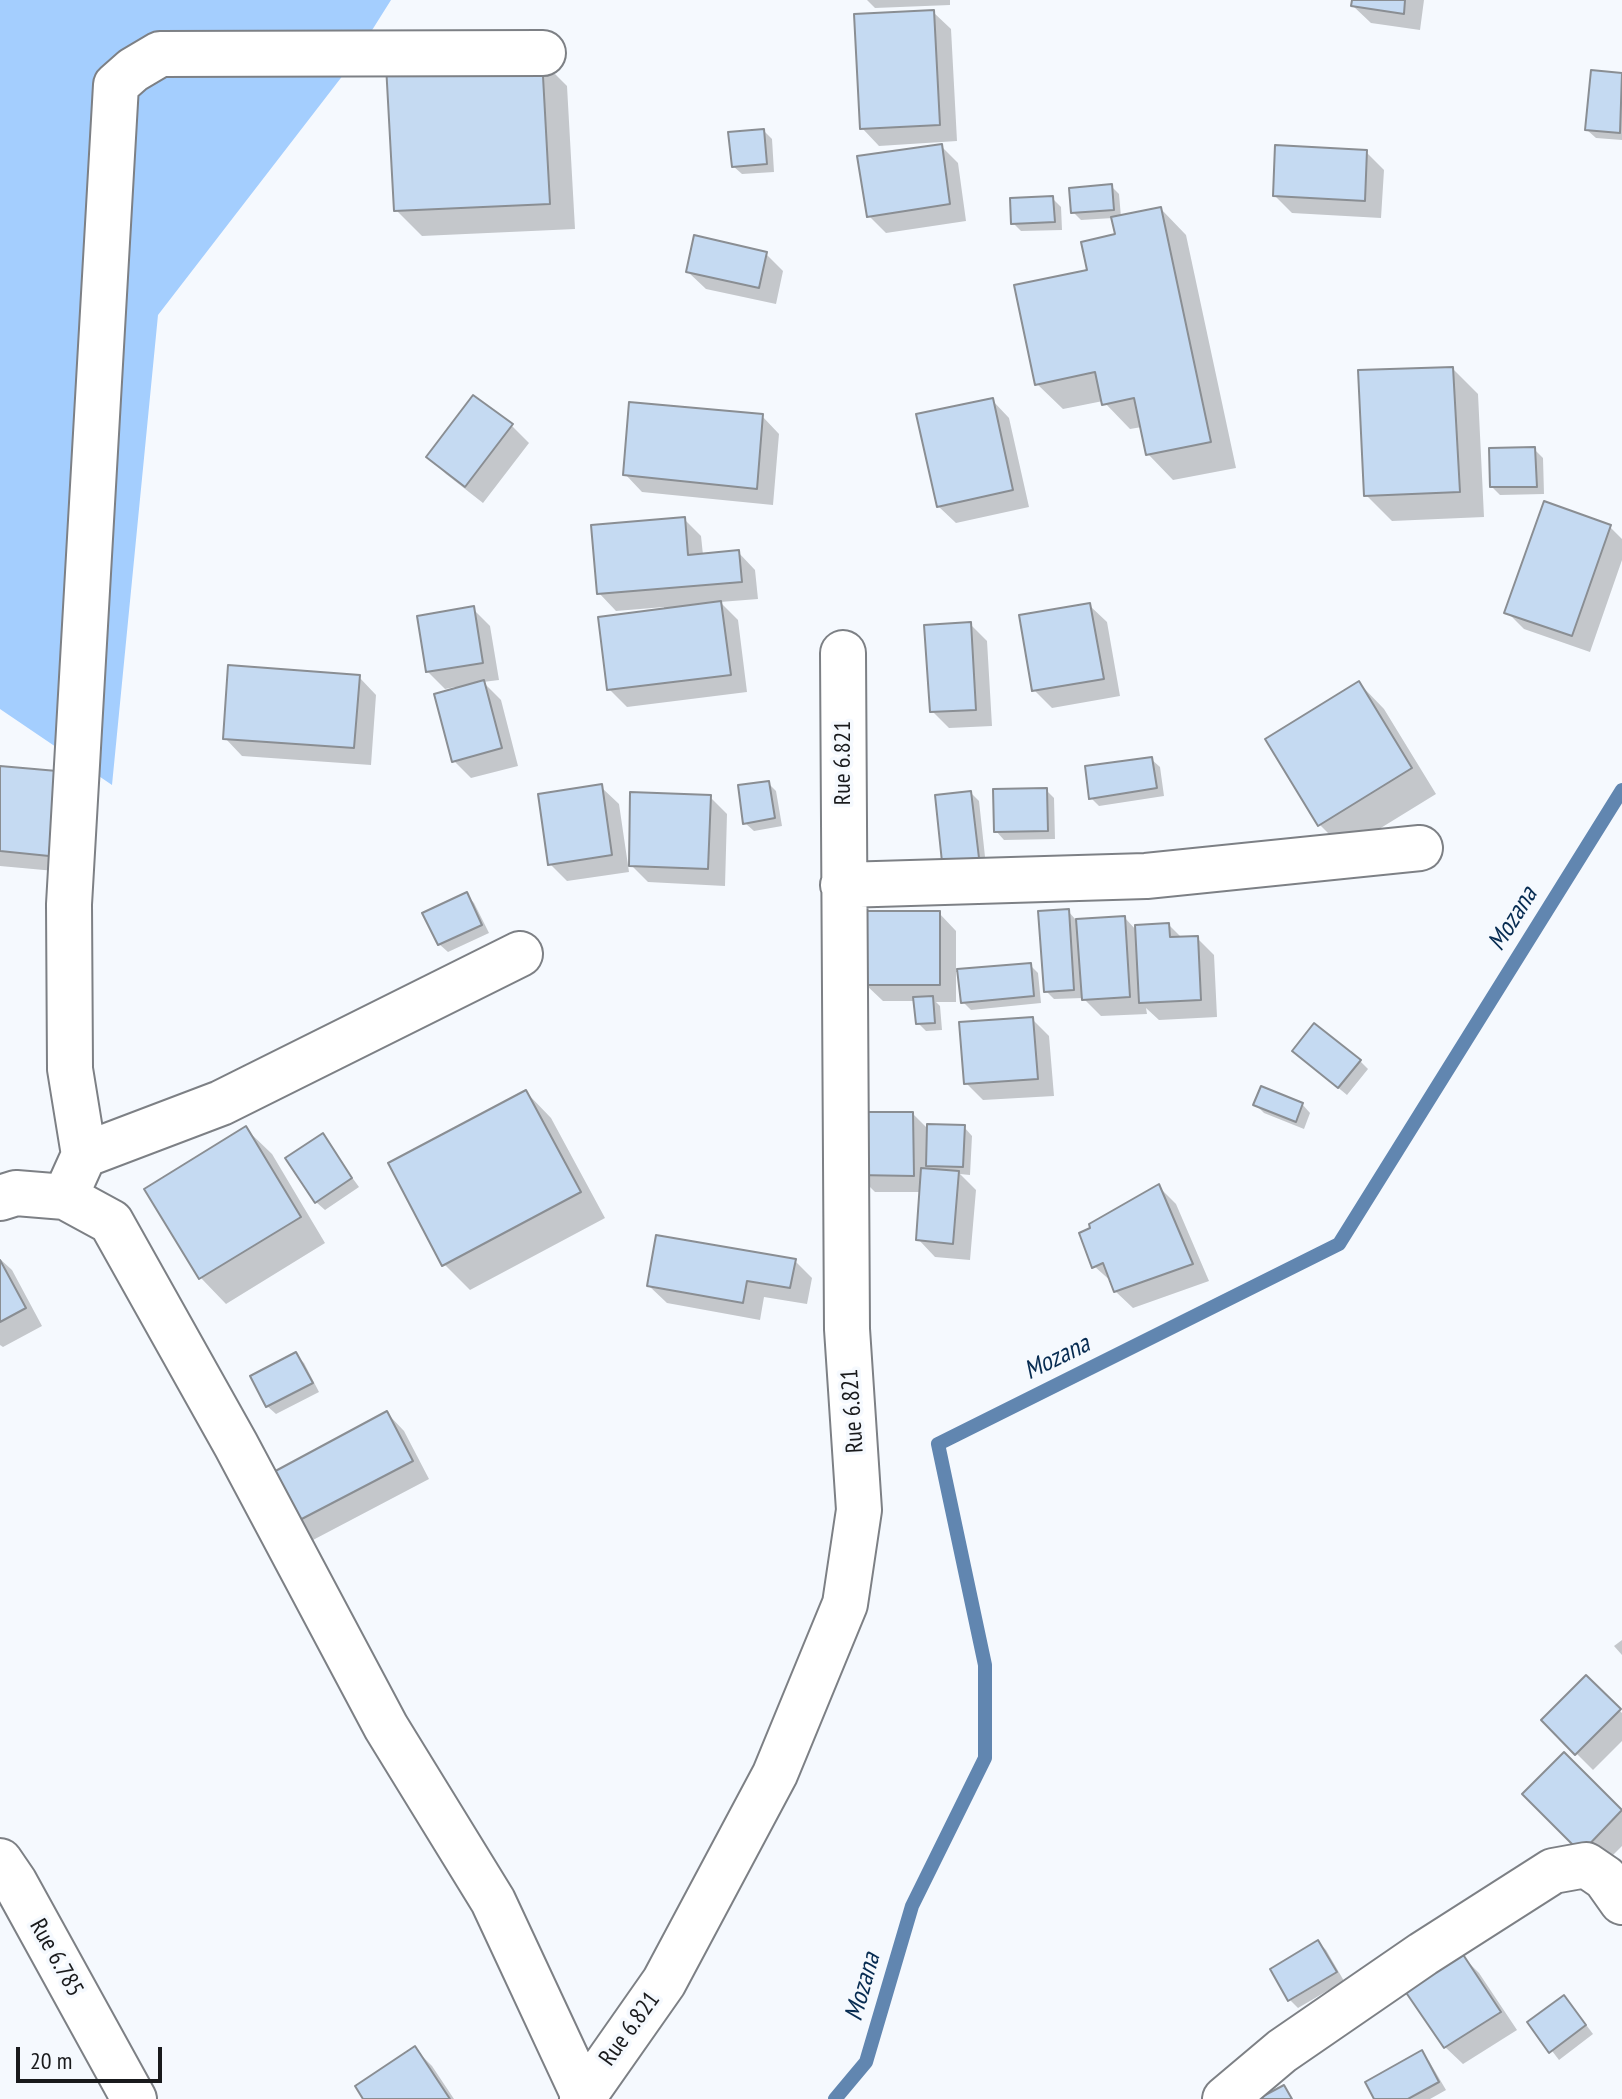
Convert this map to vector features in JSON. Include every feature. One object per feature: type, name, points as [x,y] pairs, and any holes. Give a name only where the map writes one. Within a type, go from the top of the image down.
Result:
[{"type":"street","points":[[65,1197],[84,1155],[70,1069],[69,904],[116,85],[133,70],[160,54],[543,53]]},
{"type":"street","name":"Rue 6.821","points":[[583,2097],[664,1982],[738,1844],[775,1774],[845,1604],[859,1510],[847,1329],[843,653]]},
{"type":"street","points":[[843,885],[1146,876],[1420,848]]},
{"type":"street","points":[[84,1155],[221,1103],[520,954]]},
{"type":"street","points":[[0,1198],[16,1193],[65,1197],[111,1222],[236,1445],[386,1727],[493,1901],[583,2097]]},
{"type":"street","name":"Rue 6.785","points":[[0,1861],[134,2099]]},
{"type":"street","points":[[1225,2099],[1282,2051],[1423,1954],[1553,1871],[1586,1865],[1605,1878],[1622,1902]]},
{"type":"shaded area","points":[[0,0],[391,0],[347,70],[158,315],[112,785],[0,709]]},
{"type":"building","points":[[1352,0],[1405,0],[1404,14],[1351,6]]},
{"type":"building","points":[[934,10],[940,125],[860,129],[854,14]]},
{"type":"building","points":[[542,58],[550,204],[394,211],[386,65]]},
{"type":"building","points":[[1591,70],[1622,73],[1620,133],[1585,130]]},
{"type":"building","points":[[764,129],[767,164],[732,167],[728,132]]},
{"type":"building","points":[[942,144],[950,204],[867,217],[857,156]]},
{"type":"building","points":[[1275,145],[1367,150],[1365,201],[1273,196]]},
{"type":"building","points":[[1112,184],[1114,210],[1071,213],[1069,188]]},
{"type":"building","points":[[1053,196],[1055,222],[1011,224],[1010,198]]},
{"type":"building","points":[[1161,207],[1211,442],[1146,455],[1134,398],[1102,405],[1095,372],[1035,385],[1014,285],[1087,270],[1081,242],[1115,234],[1111,217]]},
{"type":"building","points":[[694,235],[767,252],[759,288],[686,272]]},
{"type":"building","points":[[1453,367],[1460,492],[1364,496],[1358,370]]},
{"type":"building","points":[[473,395],[513,424],[465,487],[426,457]]},
{"type":"building","points":[[993,398],[1013,490],[937,507],[916,414]]},
{"type":"building","points":[[629,402],[763,414],[757,489],[623,475]]},
{"type":"building","points":[[1535,447],[1537,487],[1490,487],[1489,448]]},
{"type":"building","points":[[1544,501],[1611,525],[1572,636],[1504,613]]},
{"type":"building","points":[[685,517],[688,555],[739,550],[742,582],[597,594],[591,525]]},
{"type":"building","points":[[721,601],[731,675],[607,690],[598,617]]},
{"type":"building","points":[[1090,603],[1104,679],[1032,691],[1019,615]]},
{"type":"building","points":[[474,606],[483,663],[426,672],[417,616]]},
{"type":"building","points":[[971,622],[976,710],[930,712],[924,625]]},
{"type":"building","points":[[228,665],[360,675],[354,748],[223,739]]},
{"type":"building","points":[[484,680],[502,748],[452,762],[434,694]]},
{"type":"building","points":[[1359,681],[1412,768],[1318,826],[1265,739]]},
{"type":"building","points":[[1152,757],[1157,788],[1089,799],[1085,766]]},
{"type":"building","points":[[0,766],[57,771],[49,856],[0,851]]},
{"type":"building","points":[[769,781],[775,818],[743,824],[738,785]]},
{"type":"building","points":[[602,784],[612,855],[548,865],[538,794]]},
{"type":"building","points":[[1047,788],[1048,831],[994,832],[993,789]]},
{"type":"building","points":[[971,791],[979,858],[942,862],[935,795]]},
{"type":"building","points":[[630,792],[711,795],[708,869],[629,866]]},
{"type":"building","points":[[467,892],[482,925],[438,945],[422,913]]},
{"type":"building","points":[[1069,909],[1074,990],[1044,992],[1038,911]]},
{"type":"building","points":[[864,911],[940,911],[940,985],[863,985]]},
{"type":"building","points":[[1125,916],[1130,997],[1082,1000],[1076,919]]},
{"type":"building","points":[[1169,923],[1170,937],[1198,936],[1201,1000],[1139,1003],[1135,925]]},
{"type":"building","points":[[1031,963],[1034,996],[961,1003],[957,969]]},
{"type":"building","points":[[933,996],[935,1023],[916,1024],[913,997]]},
{"type":"building","points":[[1033,1017],[1038,1079],[964,1084],[959,1022]]},
{"type":"building","points":[[1314,1023],[1361,1060],[1338,1088],[1292,1051]]},
{"type":"building","points":[[1261,1086],[1303,1103],[1296,1122],[1253,1105]]},
{"type":"building","points":[[526,1090],[581,1192],[442,1266],[388,1163]]},
{"type":"building","points":[[861,1112],[913,1112],[914,1176],[856,1175]]},
{"type":"building","points":[[927,1124],[965,1125],[963,1167],[926,1166]]},
{"type":"building","points":[[246,1126],[301,1217],[199,1279],[144,1189]]},
{"type":"building","points":[[323,1133],[352,1178],[315,1203],[285,1158]]},
{"type":"building","points":[[921,1168],[959,1171],[953,1244],[916,1240]]},
{"type":"building","points":[[1159,1184],[1193,1264],[1114,1292],[1103,1263],[1092,1268],[1079,1233],[1090,1228],[1089,1224]]},
{"type":"building","points":[[656,1235],[796,1259],[790,1288],[747,1281],[743,1303],[647,1286]]},
{"type":"building","points":[[0,1260],[26,1308],[0,1322]]},
{"type":"building","points":[[296,1352],[313,1383],[266,1407],[250,1376]]},
{"type":"building","points":[[387,1411],[413,1461],[294,1523],[268,1475]]},
{"type":"building","points":[[1586,1675],[1621,1709],[1575,1755],[1541,1720]]},
{"type":"building","points":[[1564,1752],[1622,1810],[1581,1853],[1522,1794]]},
{"type":"building","points":[[1318,1940],[1337,1972],[1288,2001],[1270,1969]]},
{"type":"building","points":[[1462,1953],[1501,2012],[1444,2048],[1405,1991]]},
{"type":"building","points":[[1564,1995],[1586,2025],[1549,2053],[1527,2022]]},
{"type":"building","points":[[415,2046],[450,2099],[363,2099],[355,2086]]},
{"type":"building","points":[[1422,2050],[1439,2082],[1408,2099],[1374,2099],[1365,2082]]},
{"type":"building","points":[[1284,2085],[1292,2099],[1258,2099]]},
{"type":"waterway","name":"Mozana","points":[[835,2099],[866,2062],[912,1906],[985,1758],[985,1665],[938,1444],[1339,1244],[1622,790]]}]
